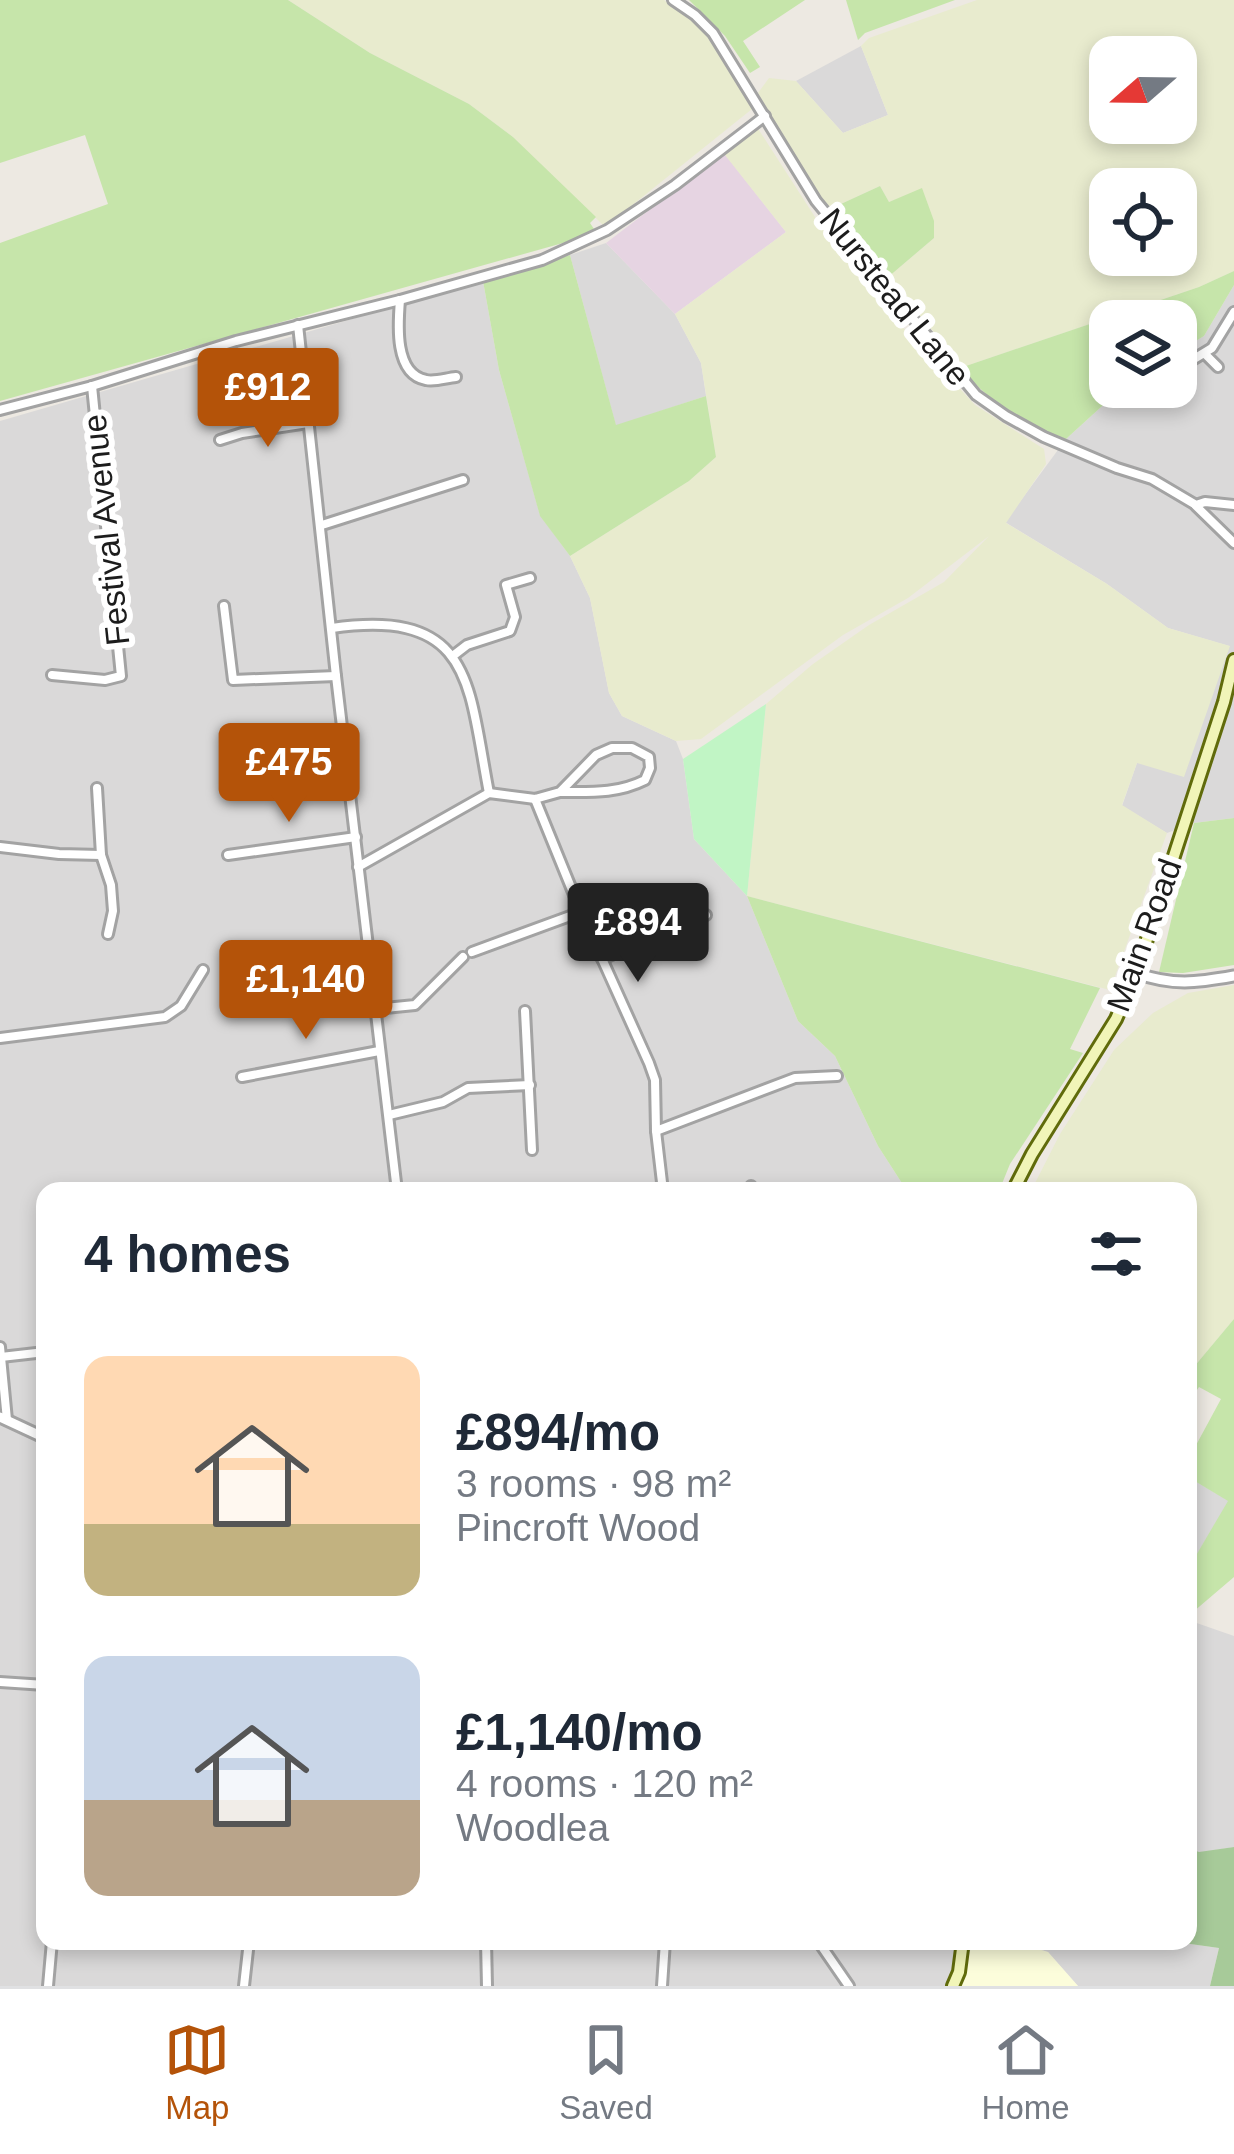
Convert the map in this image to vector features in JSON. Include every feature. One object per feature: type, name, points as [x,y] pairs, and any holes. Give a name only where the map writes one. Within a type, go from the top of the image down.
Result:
[{"type":"main road","name":"Main Road","points":[[1018,1182],[1116,1019],[1136,973],[1234,660]]},
{"type":"main road","points":[[953,1986],[962,1950]]},
{"type":"street","name":"Nurstead Lane","points":[[673,0],[713,33],[817,201],[976,395],[1044,436],[1152,479],[1196,505],[1234,542]]},
{"type":"street","points":[[0,410],[542,260],[595,237],[675,185],[765,116]]},
{"type":"street","points":[[400,300],[398,328],[405,363],[416,376],[429,381],[456,376]]},
{"type":"street","points":[[1197,358],[1221,338],[1234,312]]},
{"type":"street","points":[[298,325],[396,1182]]},
{"type":"street","points":[[1205,354],[1218,368]]},
{"type":"street","name":"Festival Avenue","points":[[52,675],[106,680],[121,676],[92,386]]},
{"type":"street","points":[[220,440],[308,423]]},
{"type":"street","points":[[322,525],[463,480]]},
{"type":"street","name":"Nurstead Lane","points":[[1196,505],[1234,505]]},
{"type":"street","points":[[454,656],[466,645],[513,627],[515,617],[501,586],[530,578]]},
{"type":"street","points":[[224,606],[233,680],[336,676]]},
{"type":"street","points":[[332,628],[373,624],[407,630],[439,643],[454,656],[468,686],[489,794]]},
{"type":"street","points":[[358,867],[489,794],[535,799],[629,788],[645,780],[649,758],[632,748],[612,748],[596,755],[560,793]]},
{"type":"street","points":[[97,788],[101,855],[111,884],[109,934]]},
{"type":"street","points":[[535,799],[650,1063],[661,1182]]},
{"type":"street","points":[[229,855],[356,837]]},
{"type":"street","points":[[0,847],[101,855]]},
{"type":"street","points":[[375,1009],[416,1005],[468,955],[581,913]]},
{"type":"street","points":[[602,959],[706,915]]},
{"type":"street","points":[[0,1038],[165,1017],[181,1006],[203,970]]},
{"type":"street","points":[[1136,973],[1184,983],[1234,976]]},
{"type":"street","points":[[525,1011],[532,1150]]},
{"type":"street","points":[[242,1077],[379,1051]]},
{"type":"street","points":[[656,1131],[795,1078],[837,1076]]},
{"type":"street","points":[[388,1115],[443,1102],[468,1088],[530,1085]]},
{"type":"street","points":[[0,1347],[3,1419],[36,1434]]},
{"type":"street","points":[[1,1357],[36,1353]]},
{"type":"street","points":[[0,1682],[36,1684]]},
{"type":"street","points":[[47,1986],[51,1950]]},
{"type":"street","points":[[244,1986],[248,1950]]},
{"type":"street","points":[[486,1950],[487,1986]]},
{"type":"street","points":[[662,1986],[664,1950]]},
{"type":"street","points":[[824,1950],[849,1986]]},
{"type":"shaded area","points":[[288,0],[664,0],[709,32],[752,109],[605,227],[513,137],[469,104],[370,53]]},
{"type":"shaded area","points":[[977,0],[1234,0],[1234,271],[1161,300],[1089,300],[1089,324],[960,368],[887,278],[934,238],[922,189],[889,202],[880,186],[830,209],[798,166],[758,93],[769,78],[796,81],[843,133],[888,115],[861,46],[869,38]]},
{"type":"shaded area","points":[[861,46],[888,115],[843,133],[796,81]]},
{"type":"shaded area","points":[[755,124],[815,217],[880,303],[975,405],[1044,449],[1046,464],[1006,523],[1107,584],[1168,628],[1230,646],[1184,777],[1137,763],[1122,805],[1167,833],[1110,990],[747,896],[766,704],[869,625],[944,582],[989,536],[908,598],[843,635],[701,739],[676,741],[622,716],[609,693],[590,598],[570,556],[689,481],[716,457],[701,363],[675,314],[786,232],[721,150]]},
{"type":"shaded area","points":[[724,153],[786,232],[675,314],[606,243]]},
{"type":"shaded area","points":[[606,243],[675,314],[701,363],[706,396],[616,426],[570,255]]},
{"type":"shaded area","points":[[483,281],[499,370],[540,515],[570,556],[590,598],[609,693],[622,716],[676,741],[683,759],[694,839],[747,896],[798,1021],[835,1056],[878,1146],[901,1182],[36,1182],[36,1950],[957,1950],[947,1986],[0,1986],[0,421]]},
{"type":"shaded area","points":[[1234,285],[1234,818],[1194,823],[1167,833],[1122,806],[1137,763],[1229,646],[1168,628],[1107,584],[1005,522],[1066,439],[1100,408],[1197,408],[1197,340]]},
{"type":"shaded area","points":[[1234,985],[1234,1319],[1197,1363],[1197,1182],[1036,1182],[1114,1050],[1153,1013],[1188,993]]},
{"type":"shaded area","points":[[1197,1482],[1229,1501],[1197,1554]]},
{"type":"shaded area","points":[[1197,1623],[1234,1636],[1234,1847],[1198,1853]]},
{"type":"shaded area","points":[[1219,1948],[1210,1986],[1078,1986],[1041,1950]]},
{"type":"shaded area","points":[[970,1950],[1041,1950],[1078,1986],[960,1986]]},
{"type":"green space","points":[[0,0],[288,0],[370,53],[469,104],[513,137],[596,217],[590,223],[596,232],[0,401],[0,243],[108,204],[85,135],[0,163]]},
{"type":"green space","points":[[689,0],[805,0],[743,41],[760,67],[750,73],[725,36]]},
{"type":"green space","points":[[846,0],[955,0],[865,33],[858,40]]},
{"type":"green space","points":[[880,186],[889,202],[922,188],[934,221],[934,238],[887,278],[830,209]]},
{"type":"green space","points":[[570,255],[616,425],[706,396],[716,457],[689,481],[570,556],[540,516],[499,370],[483,281]]},
{"type":"green space","points":[[1234,271],[1234,285],[1197,340],[1197,300],[1161,300]]},
{"type":"green space","points":[[1089,324],[1089,408],[1100,408],[1066,439],[1008,411],[960,368]]},
{"type":"green space","points":[[766,704],[747,896],[694,839],[683,759]]},
{"type":"green space","points":[[1234,818],[1234,965],[1159,972],[1194,823]]},
{"type":"green space","points":[[747,896],[1100,988],[1070,1049],[1083,1053],[1003,1182],[901,1182],[878,1146],[835,1056],[798,1021]]},
{"type":"green space","points":[[1234,1319],[1234,1577],[1197,1609],[1197,1554],[1228,1501],[1197,1482],[1197,1443],[1221,1399],[1197,1390],[1197,1363]]},
{"type":"green space","points":[[1234,1847],[1234,1986],[1210,1986],[1219,1948],[1197,1945],[1199,1852]]}]
